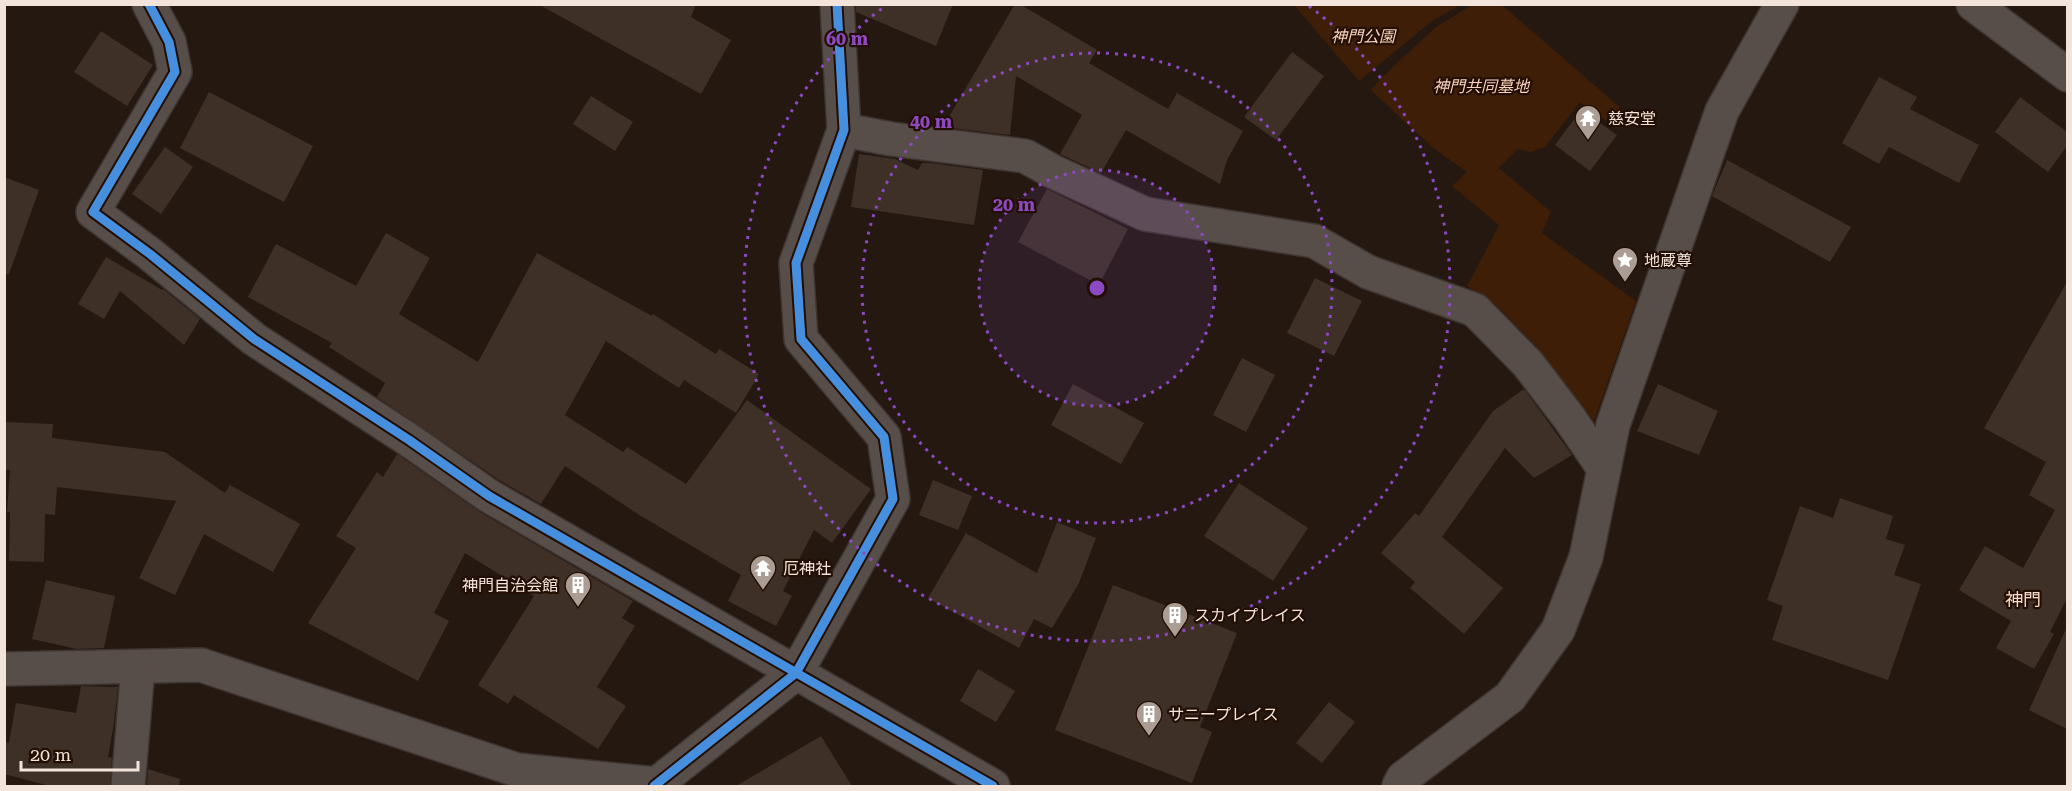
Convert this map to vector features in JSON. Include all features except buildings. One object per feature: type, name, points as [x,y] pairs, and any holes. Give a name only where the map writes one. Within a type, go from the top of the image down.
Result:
[{"type":"street","points":[[149,4],[169,42],[175,72],[93,212],[150,254],[254,339],[409,440],[489,496],[993,786]]},
{"type":"street","points":[[4,669],[201,665],[517,770],[656,786],[796,673],[893,499],[884,437],[801,339],[796,262],[844,130],[837,4]]},
{"type":"street","points":[[1399,786],[1403,778],[1510,697],[1558,630],[1586,557],[1613,425],[1722,111],[1782,4]]},
{"type":"street","points":[[1973,4],[2067,75]]},
{"type":"street","points":[[844,130],[1025,156],[1145,214],[1314,241],[1368,272],[1475,310],[1528,364],[1604,469]]},
{"type":"street","points":[[128,786],[138,667]]},
{"type":"green space","name":"神門公園","points":[[1294,5],[1460,5],[1432,21],[1359,81]]},
{"type":"green space","name":"神門共同墓地","points":[[1472,5],[1502,5],[1632,118],[1618,129],[1580,102],[1545,147],[1531,152],[1518,149],[1499,168],[1551,212],[1542,233],[1636,301],[1594,421],[1535,345],[1496,305],[1467,286],[1499,225],[1452,186],[1467,172],[1432,147],[1371,90],[1436,27]]},
{"type":"cycle path","points":[[149,4],[169,42],[175,72],[93,212],[150,254],[254,339],[409,440],[489,496],[993,786]]},
{"type":"cycle path","points":[[654,786],[796,673],[893,499],[884,437],[801,339],[796,263],[844,130],[837,4]]},
{"type":"place","name":"慈安堂","points":[[1588,141]]},
{"type":"place","name":"地蔵尊","points":[[1625,283]]},
{"type":"place","name":"厄神社","points":[[763,591]]},
{"type":"place","name":"神門自治会館","points":[[578,608]]},
{"type":"place","name":"スカイプレイス","points":[[1175,638]]},
{"type":"place","name":"サニープレイス","points":[[1149,737]]},
{"type":"district","name":"神門","points":[[2023,599]]}]
